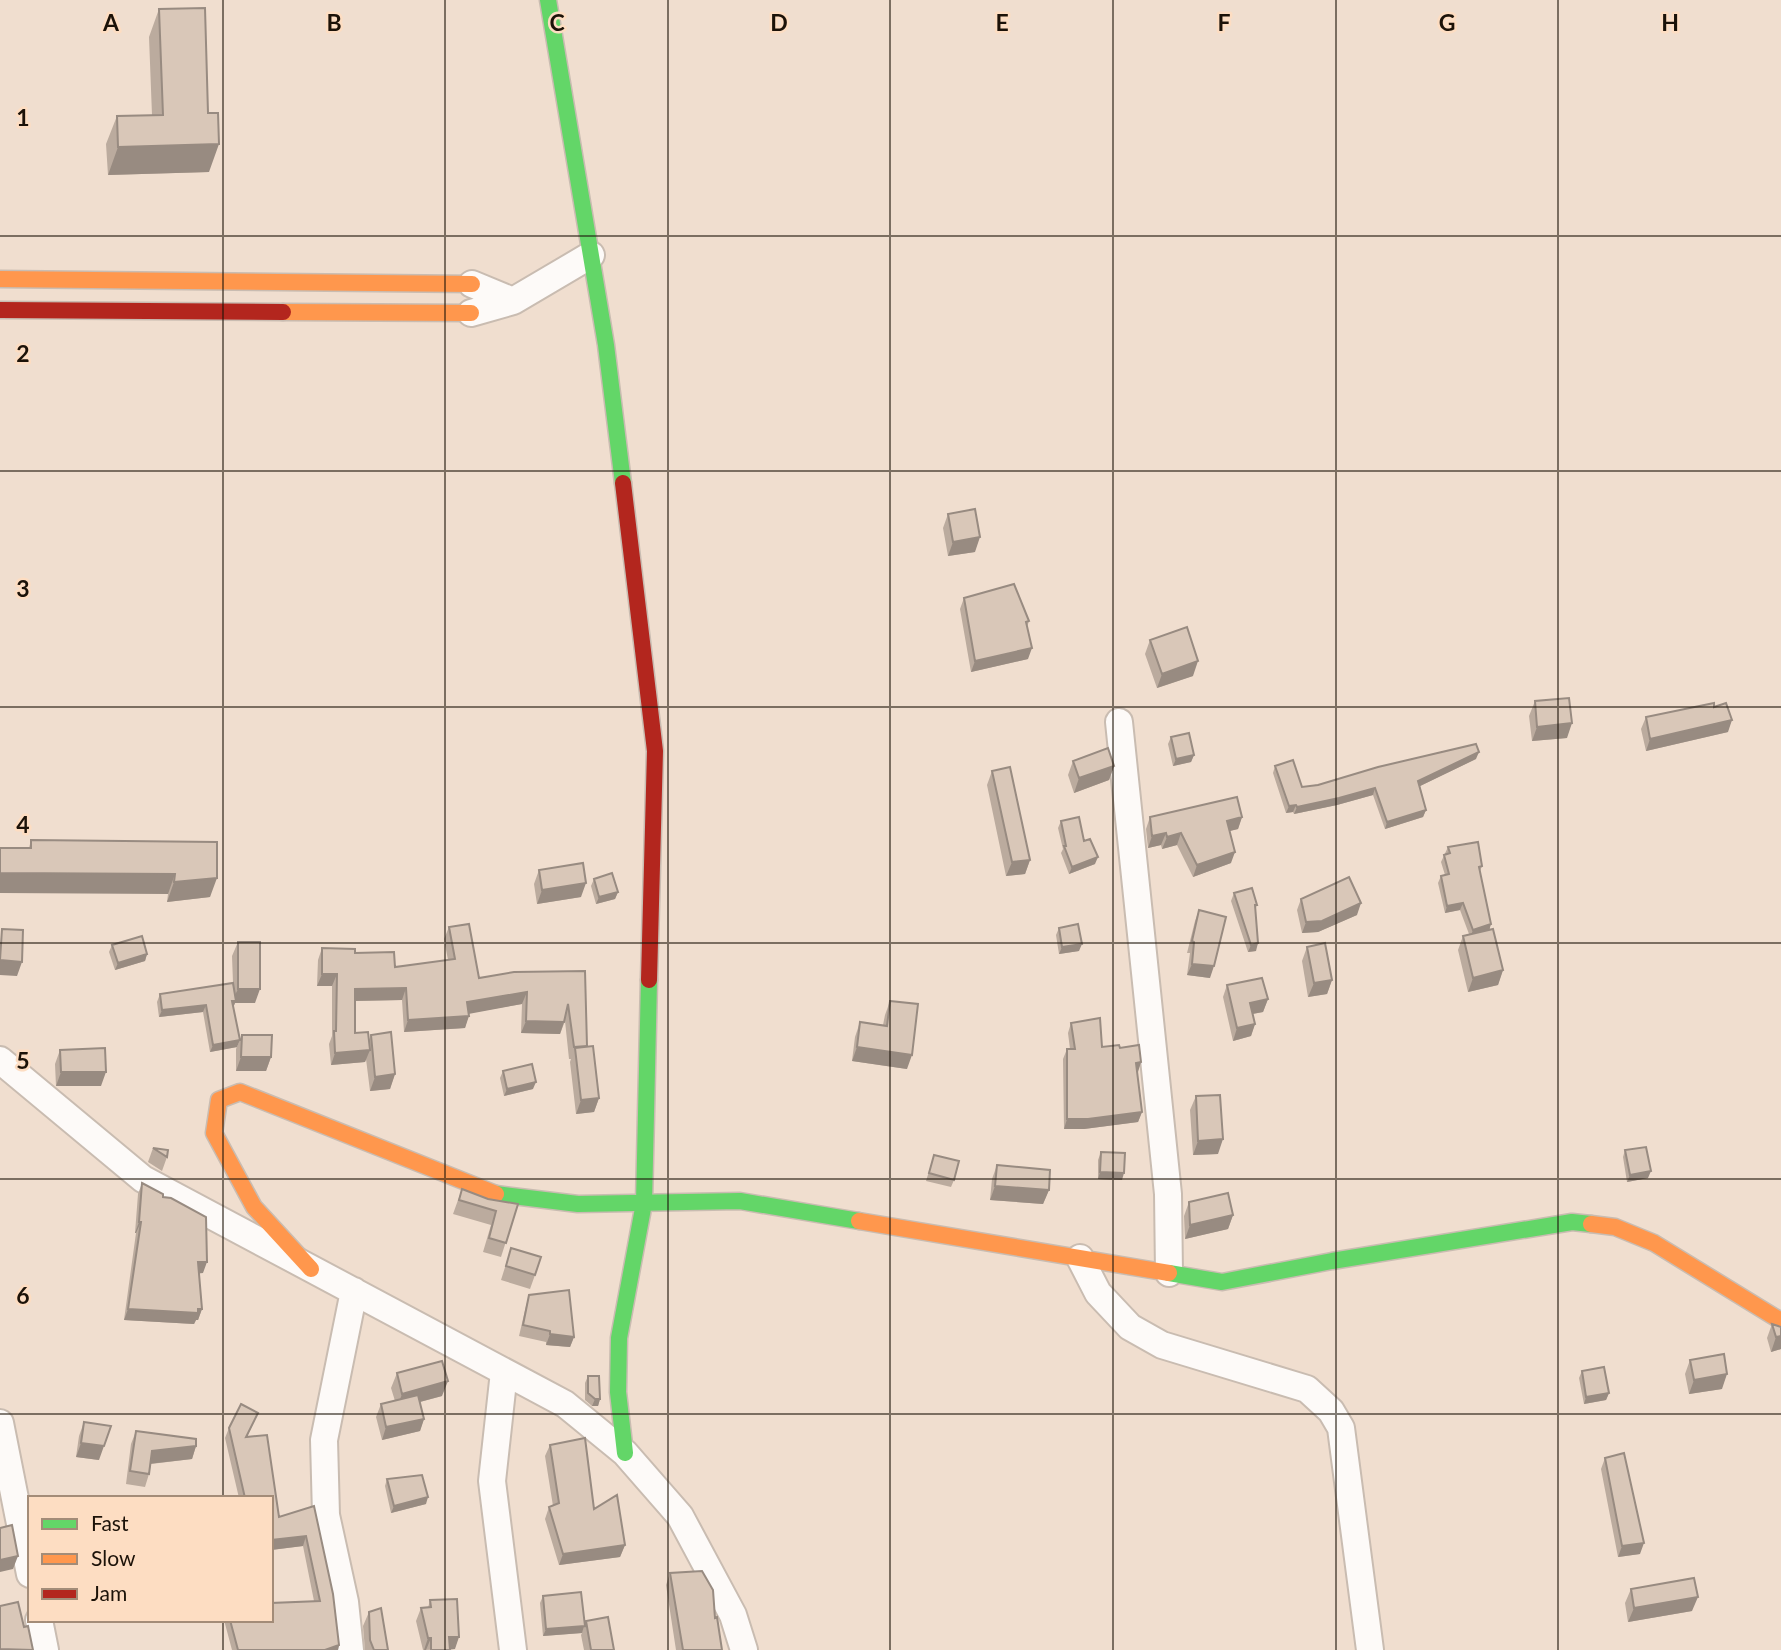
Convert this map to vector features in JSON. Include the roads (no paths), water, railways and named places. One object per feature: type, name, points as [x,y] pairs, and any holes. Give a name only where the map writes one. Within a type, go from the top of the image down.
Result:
[{"type":"street","points":[[548,0],[606,345],[655,751],[644,1203],[619,1338],[618,1392],[625,1453]]},
{"type":"street","points":[[0,310],[471,313],[513,301],[591,255]]},
{"type":"street","points":[[0,279],[471,284],[513,301]]},
{"type":"street","points":[[1119,722],[1168,1194],[1169,1273]]},
{"type":"street","points":[[0,1059],[144,1179],[565,1404],[625,1453],[680,1516],[733,1615],[744,1650]]},
{"type":"street","points":[[311,1269],[254,1207],[240,1182],[214,1133],[219,1100],[240,1092],[491,1193],[578,1204],[740,1201],[1222,1282],[1332,1261],[1572,1222],[1615,1227],[1654,1244],[1781,1321]]},
{"type":"street","points":[[1080,1258],[1098,1293],[1130,1327],[1162,1345],[1307,1389],[1331,1411],[1341,1428],[1370,1650]]},
{"type":"street","points":[[350,1650],[345,1602],[326,1515],[324,1440],[354,1292]]},
{"type":"street","points":[[504,1371],[492,1481],[513,1650]]},
{"type":"street","points":[[0,1423],[28,1564]]},
{"type":"street","points":[[39,1622],[45,1650]]}]
